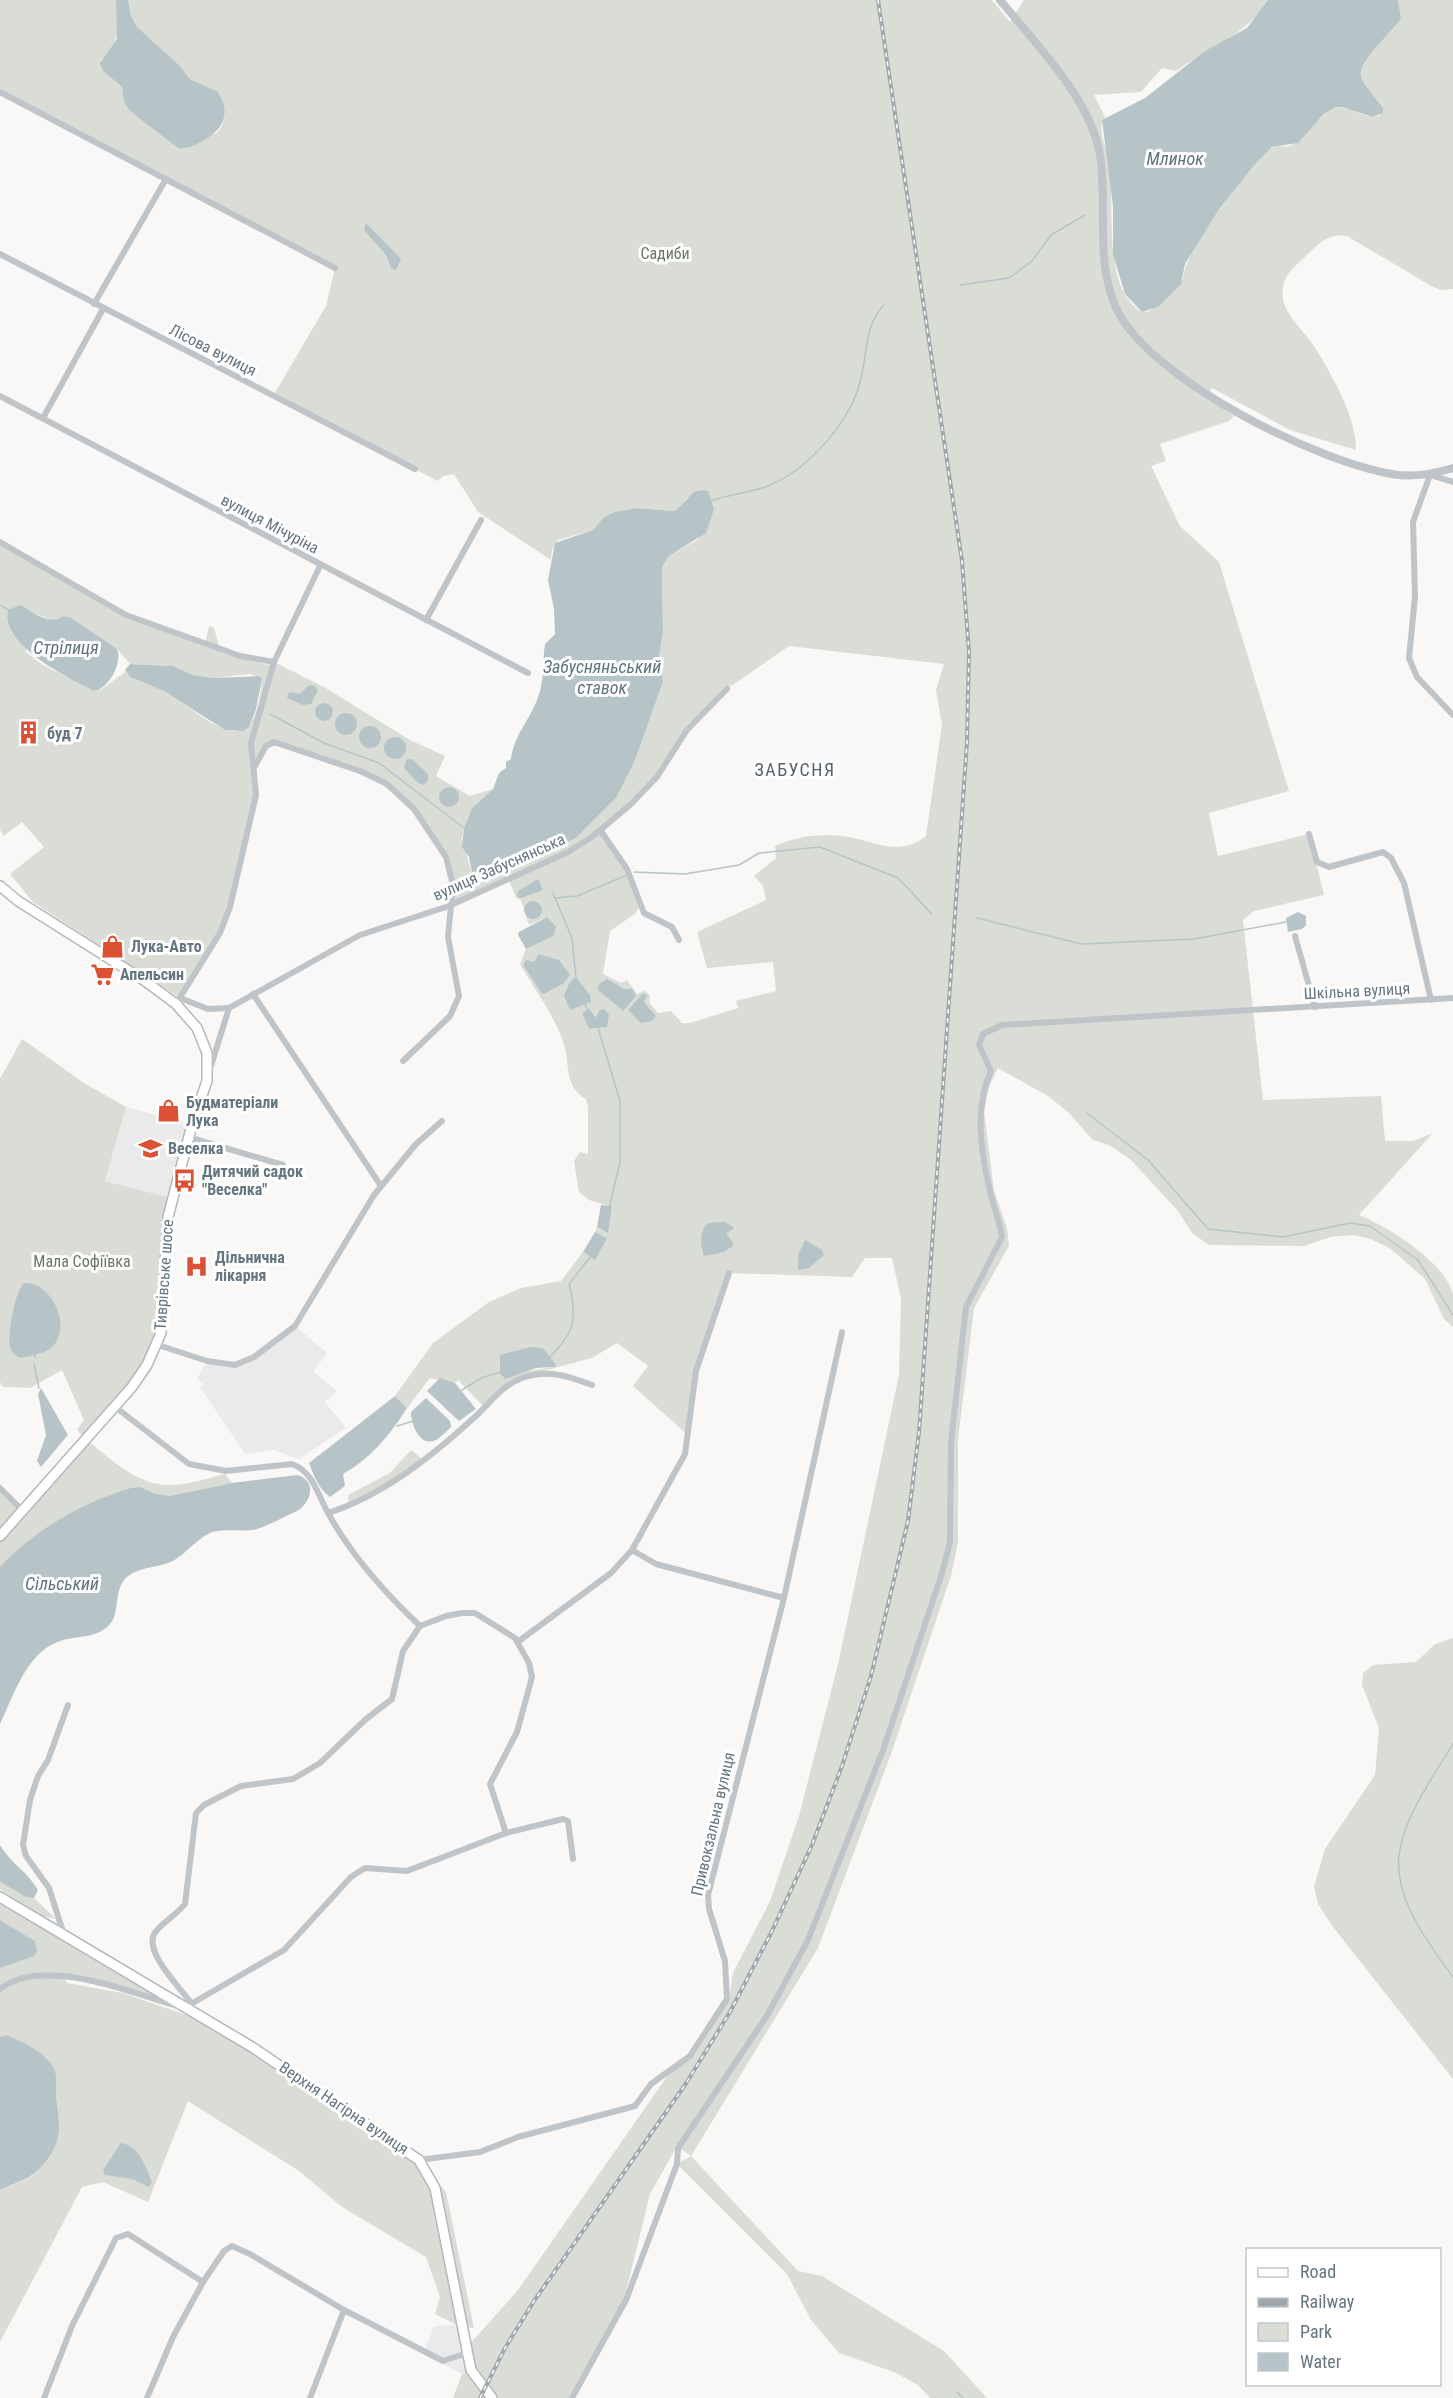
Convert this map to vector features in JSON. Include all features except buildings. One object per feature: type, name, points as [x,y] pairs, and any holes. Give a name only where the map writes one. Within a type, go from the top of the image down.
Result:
[{"type":"main road","name":"Тиврівське шосе","points":[[0,1536],[139,1378],[158,1345],[164,1317],[168,1217],[188,1137],[209,1071],[202,1037],[178,1001],[2,890]]},
{"type":"main road","points":[[0,1897],[64,1935]]},
{"type":"main road","name":"Верхня Нагірна вулиця","points":[[64,1935],[190,2006],[419,2160],[429,2173],[435,2188],[467,2352],[474,2376],[492,2398]]},
{"type":"street","points":[[1000,0],[1065,82],[1090,122],[1101,164],[1103,258],[1107,279],[1118,310],[1135,336],[1182,377],[1281,435],[1359,465],[1400,475],[1430,475],[1453,468]]},
{"type":"street","points":[[0,92],[335,268]]},
{"type":"street","points":[[94,304],[166,179]]},
{"type":"street","name":"Лісова вулиця","points":[[0,254],[416,469]]},
{"type":"street","points":[[43,418],[103,309]]},
{"type":"street","name":"вулиця Мічуріна","points":[[0,396],[320,566],[528,673]]},
{"type":"street","points":[[1430,475],[1453,482]]},
{"type":"street","points":[[1430,475],[1413,522],[1415,596],[1408,650],[1417,677],[1453,715]]},
{"type":"street","points":[[426,620],[481,520]]},
{"type":"street","points":[[0,542],[126,615],[240,656],[274,662]]},
{"type":"street","points":[[209,1071],[228,1008],[208,1009],[178,1001],[220,933],[230,908],[256,795],[251,743],[274,662],[320,566]]},
{"type":"street","name":"вулиця Забуснянська","points":[[228,1008],[360,935],[449,906],[568,852],[601,831],[657,777],[687,730],[727,689]]},
{"type":"street","points":[[255,766],[266,746],[279,742],[368,774],[387,784],[414,809],[442,848],[452,879],[448,937],[460,990],[458,1003],[435,1032],[403,1061]]},
{"type":"street","points":[[601,831],[622,860],[644,913],[672,927],[679,940]]},
{"type":"street","points":[[1309,834],[1317,862],[1329,867],[1372,853],[1383,852],[1391,858],[1404,883],[1431,1000]]},
{"type":"street","points":[[1295,936],[1315,1007]]},
{"type":"street","points":[[253,994],[381,1186]]},
{"type":"street","name":"Шкільна вулиця","points":[[572,2398],[626,2300],[677,2164],[678,2148],[768,2014],[808,1940],[883,1750],[942,1574],[950,1542],[951,1443],[966,1307],[1002,1237],[990,1191],[980,1113],[984,1086],[991,1071],[989,1062],[981,1051],[980,1040],[987,1030],[1002,1025],[1453,998]]},
{"type":"street","points":[[158,1345],[229,1365],[254,1357],[301,1321],[381,1186],[416,1144],[442,1121]]},
{"type":"street","points":[[188,1137],[283,1165]]},
{"type":"street","points":[[519,1641],[611,1573],[632,1550],[683,1460],[688,1441],[696,1371],[729,1273]]},
{"type":"street","name":"Привокзальна вулиця","points":[[419,2160],[480,2152],[518,2137],[635,2106],[651,2084],[690,2056],[727,1999],[727,1970],[709,1909],[708,1895],[784,1598],[842,1332]]},
{"type":"street","points":[[328,1513],[365,1500],[397,1480],[477,1415],[498,1393],[515,1382],[538,1374],[556,1372],[592,1385]]},
{"type":"street","points":[[114,1406],[189,1464],[226,1471],[280,1465],[301,1467],[308,1473],[328,1513],[366,1568],[420,1626]]},
{"type":"street","points":[[0,1488],[22,1510]]},
{"type":"street","points":[[632,1550],[656,1564],[784,1598]]},
{"type":"street","points":[[190,2006],[155,1955],[152,1938],[156,1931],[185,1904],[196,1813],[204,1805],[241,1786],[293,1779],[320,1763],[366,1719],[392,1699],[403,1651],[420,1626],[446,1616],[475,1613],[519,1641],[530,1663],[532,1677],[529,1695],[517,1732],[490,1784],[506,1833]]},
{"type":"street","points":[[64,1935],[49,1888],[26,1856],[23,1845],[30,1800],[38,1776],[48,1760],[68,1705]]},
{"type":"street","points":[[0,1989],[30,1976],[64,1976],[190,2006],[284,1950],[351,1877],[365,1868],[407,1871],[506,1833],[563,1819],[568,1821],[573,1859]]},
{"type":"street","points":[[44,2398],[72,2326],[116,2238],[128,2234],[204,2282]]},
{"type":"street","points":[[147,2398],[173,2337],[224,2251],[232,2246],[250,2254],[344,2310],[443,2361],[467,2352]]},
{"type":"street","points":[[310,2398],[344,2310]]},
{"type":"shaded area","name":"Веселка","points":[[126,1107],[192,1125],[171,1198],[105,1181]]},
{"type":"shaded area","points":[[295,1326],[327,1353],[313,1372],[337,1391],[325,1402],[346,1428],[299,1459],[274,1450],[245,1454],[200,1387],[203,1384],[197,1379],[207,1361],[241,1364]]},
{"type":"shaded area","points":[[434,2326],[463,2327],[471,2343],[476,2370],[462,2374],[424,2354]]},
{"type":"green space","name":"Садиби","points":[[0,0],[116,0],[118,33],[113,47],[101,60],[103,71],[122,87],[125,102],[216,134],[222,125],[224,116],[220,95],[190,79],[179,65],[137,27],[131,16],[128,0],[992,0],[1010,22],[1024,0],[1268,0],[1260,12],[1239,32],[1176,71],[1162,68],[1141,92],[1094,95],[1105,117],[1102,133],[1109,162],[1113,247],[1117,274],[1126,296],[1142,312],[1150,311],[1183,279],[1194,249],[1218,209],[1261,157],[1274,147],[1290,146],[1335,107],[1346,108],[1368,116],[1379,116],[1383,108],[1370,93],[1361,76],[1370,55],[1401,18],[1398,0],[1453,0],[1453,289],[1441,290],[1433,287],[1347,236],[1341,235],[1325,239],[1289,273],[1284,281],[1282,295],[1284,304],[1293,320],[1316,349],[1342,398],[1352,425],[1356,450],[1290,430],[1212,388],[1206,397],[1234,416],[1229,421],[1160,444],[1166,461],[1151,466],[1180,526],[1219,562],[1289,791],[1209,813],[1218,856],[1309,834],[1324,895],[1254,911],[1243,920],[1263,1100],[1381,1096],[1385,1141],[1413,1141],[1433,1133],[1359,1215],[1399,1236],[1439,1270],[1453,1294],[1453,1327],[1444,1319],[1425,1279],[1391,1249],[1371,1239],[1353,1235],[1331,1237],[1304,1246],[1209,1245],[1192,1233],[1178,1211],[1131,1160],[1109,1145],[1093,1140],[1069,1113],[1048,1096],[998,1068],[989,1087],[984,1112],[994,1190],[1007,1228],[1009,1246],[974,1308],[958,1440],[958,1543],[951,1576],[891,1754],[818,1948],[691,2156],[677,2146],[650,2194],[624,2300],[569,2398],[453,2398],[462,2374],[476,2370],[471,2343],[518,2290],[673,2068],[695,2055],[729,1999],[733,1973],[770,1901],[799,1816],[838,1664],[899,1375],[901,1299],[892,1258],[865,1258],[852,1277],[729,1273],[700,1357],[688,1435],[633,1386],[648,1366],[617,1343],[592,1358],[521,1377],[483,1406],[458,1380],[455,1383],[430,1378],[407,1408],[395,1396],[433,1343],[489,1302],[521,1288],[561,1281],[583,1252],[590,1257],[607,1238],[595,1232],[597,1227],[603,1231],[612,1207],[589,1200],[579,1192],[574,1161],[580,1152],[588,1154],[586,1099],[574,1088],[559,1032],[520,964],[526,949],[529,948],[547,917],[529,925],[521,900],[516,898],[509,880],[449,906],[452,894],[449,864],[421,818],[377,778],[270,743],[255,766],[257,783],[224,925],[180,998],[33,902],[10,874],[44,847],[22,822],[4,836],[0,830],[0,544],[125,617],[205,645],[209,626],[214,628],[221,653],[268,665],[274,662],[324,687],[410,740],[445,756],[436,776],[470,796],[493,789],[472,808],[462,839],[473,877],[484,880],[576,838],[616,798],[634,763],[663,682],[659,656],[663,633],[662,567],[669,556],[699,539],[688,497],[675,511],[636,508],[614,512],[603,518],[593,530],[558,540],[552,550],[551,560],[478,512],[454,474],[443,476],[438,481],[273,396],[326,306],[335,268],[0,92]],"holes":[[[30,611],[117,649],[130,664],[173,666],[193,675],[213,678],[250,674],[262,679],[257,707],[250,723],[240,730],[228,730],[199,715],[166,692],[134,679],[125,672],[102,689],[94,691],[43,665],[26,652]],[[789,646],[944,664],[936,690],[942,725],[926,836],[916,843],[895,847],[842,836],[824,835],[800,838],[775,846],[776,858],[754,876],[763,886],[766,900],[697,932],[707,968],[773,962],[776,991],[736,1001],[738,1008],[690,1023],[682,1023],[671,1011],[658,1013],[649,1002],[650,996],[645,990],[637,994],[627,980],[621,983],[603,974],[610,931],[636,913],[640,905],[613,846],[601,831],[657,777],[687,730],[727,689]],[[526,960],[563,984],[544,994],[541,993],[523,965]],[[589,1009],[591,1014],[598,1016],[607,1027],[589,1029],[582,1013]],[[704,1229],[733,1230],[725,1233],[732,1240],[730,1249],[704,1256],[701,1250]],[[543,1348],[555,1367],[525,1371]]]},
{"type":"green space","name":"Мала Софіївка","points":[[22,1039],[84,1083],[126,1107],[105,1181],[171,1198],[164,1317],[147,1365],[86,1439],[77,1430],[84,1420],[62,1370],[30,1388],[3,1387],[0,1382],[0,1079]]},
{"type":"green space","points":[[86,1439],[125,1470],[147,1481],[177,1485],[225,1474],[232,1483],[169,1496],[151,1496],[0,1573],[0,1488],[22,1510]]},
{"type":"green space","points":[[411,1450],[422,1459],[407,1472],[349,1506],[348,1495],[390,1473]]},
{"type":"green space","points":[[1453,1638],[1453,2079],[1333,1927],[1318,1904],[1314,1886],[1325,1849],[1375,1775],[1379,1728],[1362,1685],[1363,1673],[1373,1665],[1416,1662],[1435,1644]]},
{"type":"green space","points":[[0,1882],[26,1897],[34,1898],[56,1919],[43,1916],[0,1889]]},
{"type":"green space","points":[[0,1904],[157,1995],[157,1998],[64,1977],[67,1983],[123,1993],[189,2016],[240,2045],[416,2164],[426,2178],[430,2190],[457,2325],[435,2314],[440,2297],[426,2257],[342,2207],[299,2171],[188,2101],[148,2202],[103,2182],[82,2187],[0,2342],[0,2190],[29,2178],[39,2170],[55,2145],[59,2131],[55,2076],[51,2064],[43,2055],[19,2040],[0,2037],[0,1968],[8,1965],[35,1941],[0,1920]]},
{"type":"green space","points":[[691,2156],[798,2271],[822,2276],[944,2351],[987,2398],[930,2398],[918,2385],[894,2372],[839,2353],[811,2320],[787,2274],[677,2164]]},
{"type":"green space","points":[[441,2186],[446,2192],[474,2328],[463,2327],[438,2199]]},
{"type":"water","points":[[116,0],[128,0],[131,16],[137,27],[179,65],[190,79],[218,92],[225,115],[220,127],[209,137],[190,147],[178,148],[130,111],[124,102],[122,87],[103,71],[100,63],[117,39]]},
{"type":"water","name":"Млинок","points":[[1268,0],[1398,0],[1401,18],[1370,55],[1361,76],[1383,108],[1383,113],[1373,117],[1335,107],[1323,115],[1298,143],[1272,147],[1255,164],[1219,209],[1185,264],[1181,284],[1158,307],[1142,312],[1125,294],[1113,255],[1113,206],[1102,120],[1145,98],[1205,51],[1247,28]]},
{"type":"water","points":[[366,223],[401,259],[396,270],[391,268],[386,255],[364,230]]},
{"type":"water","name":"Забусняньський ставок","points":[[708,491],[714,509],[706,533],[669,556],[662,567],[663,633],[659,656],[663,682],[634,763],[616,798],[576,838],[491,878],[478,880],[473,877],[469,857],[462,847],[464,828],[472,808],[493,789],[499,773],[506,768],[506,762],[511,759],[518,735],[540,693],[545,644],[555,634],[554,609],[548,580],[555,543],[593,530],[603,518],[614,512],[636,508],[675,511],[694,492]]},
{"type":"water","name":"Стрілиця","points":[[20,605],[47,619],[58,619],[63,616],[71,618],[117,649],[116,667],[105,685],[94,691],[54,669],[25,648],[8,623],[8,610]]},
{"type":"water","name":"Стрілиця","points":[[130,664],[173,666],[193,675],[213,678],[259,676],[262,679],[256,709],[249,727],[243,731],[225,730],[164,691],[130,677],[125,670]]},
{"type":"water","points":[[309,685],[315,686],[318,690],[311,704],[303,705],[287,698],[289,692],[300,694]]},
{"type":"water","points":[[324,703],[330,706],[333,712],[330,718],[324,721],[318,718],[315,712],[318,706]]},
{"type":"water","points":[[346,713],[354,716],[357,724],[354,732],[346,735],[338,732],[335,724],[338,716]]},
{"type":"water","points":[[370,726],[378,729],[381,737],[378,745],[370,748],[362,745],[359,737],[362,729]]},
{"type":"water","points":[[395,737],[403,740],[406,748],[403,756],[395,759],[387,756],[384,748],[387,740]]},
{"type":"water","points":[[412,759],[428,774],[428,780],[424,785],[418,783],[404,768],[406,760]]},
{"type":"water","points":[[449,787],[456,790],[459,797],[456,804],[449,807],[442,804],[439,797],[442,790]]},
{"type":"water","points":[[538,879],[543,890],[521,898],[517,897],[518,891]]},
{"type":"water","points":[[533,901],[539,904],[542,910],[539,916],[533,919],[527,916],[524,910],[527,904]]},
{"type":"water","points":[[1298,912],[1306,916],[1306,925],[1302,929],[1288,932],[1286,918]]},
{"type":"water","points":[[547,917],[556,927],[553,936],[526,949],[518,935],[519,932]]},
{"type":"water","points":[[539,954],[559,960],[570,975],[563,984],[544,994],[541,993],[523,965],[526,960],[534,962]]},
{"type":"water","points":[[576,977],[590,995],[591,1002],[570,1010],[564,995],[570,982]]},
{"type":"water","points":[[607,979],[624,989],[632,989],[636,996],[623,1011],[597,989],[599,984]]},
{"type":"water","points":[[643,993],[647,995],[644,1002],[656,1016],[652,1021],[641,1023],[628,1010]]},
{"type":"water","points":[[589,1009],[596,1017],[600,1010],[605,1009],[609,1015],[607,1027],[589,1029],[582,1013]]},
{"type":"water","points":[[601,1205],[612,1206],[608,1233],[597,1227]]},
{"type":"water","points":[[725,1222],[733,1227],[733,1230],[726,1233],[733,1242],[732,1247],[724,1252],[704,1256],[701,1244],[703,1229],[709,1223]]},
{"type":"water","points":[[595,1232],[607,1238],[595,1260],[583,1252]]},
{"type":"water","points":[[805,1240],[822,1250],[824,1255],[809,1268],[798,1270],[798,1255]]},
{"type":"water","points":[[24,1283],[34,1284],[51,1297],[60,1318],[60,1329],[58,1339],[52,1347],[20,1358],[14,1354],[9,1342],[12,1314]]},
{"type":"water","points":[[530,1347],[543,1348],[556,1365],[555,1367],[536,1368],[505,1379],[500,1373],[500,1355]]},
{"type":"water","points":[[440,1378],[455,1383],[476,1409],[459,1421],[427,1391]]},
{"type":"water","points":[[41,1388],[68,1435],[41,1467],[37,1461],[46,1435],[38,1394]]},
{"type":"water","points":[[395,1396],[407,1408],[379,1445],[343,1474],[345,1486],[330,1497],[319,1486],[309,1463]]},
{"type":"water","points":[[426,1398],[450,1421],[451,1427],[438,1439],[430,1442],[425,1441],[417,1433],[411,1417],[411,1412]]},
{"type":"water","name":"Сільський","points":[[297,1475],[304,1478],[310,1487],[308,1499],[300,1509],[257,1529],[219,1531],[208,1534],[170,1562],[136,1571],[125,1579],[119,1591],[116,1611],[111,1623],[96,1634],[63,1640],[40,1653],[17,1686],[0,1724],[0,1567],[14,1553],[60,1519],[94,1501],[131,1488],[140,1487],[155,1494],[169,1496],[232,1483]]},
{"type":"water","points":[[0,1845],[38,1890],[34,1898],[26,1897],[0,1882]]},
{"type":"water","points":[[0,1920],[35,1941],[37,1951],[34,1956],[0,1968]]},
{"type":"water","points":[[6,2035],[37,2051],[48,2060],[54,2069],[59,2132],[55,2147],[38,2170],[0,2190],[0,2037]]},
{"type":"water","points":[[121,2143],[133,2148],[141,2158],[152,2182],[149,2187],[132,2179],[105,2175],[103,2170]]},
{"type":"waterway","points":[[960,285],[1009,278],[1032,261],[1051,235],[1085,215]]},
{"type":"waterway","points":[[711,501],[768,486],[784,478],[799,468],[828,440],[850,408],[862,374],[870,328],[884,305]]},
{"type":"waterway","points":[[0,605],[10,611]]},
{"type":"waterway","points":[[270,714],[324,743],[379,763],[464,828]]},
{"type":"waterway","points":[[634,872],[685,874],[739,865],[759,853],[820,847],[898,878],[932,914]]},
{"type":"waterway","points":[[555,898],[577,896],[625,876]]},
{"type":"waterway","points":[[553,893],[572,938],[576,978]]},
{"type":"waterway","points":[[977,918],[1081,944],[1194,939],[1286,922]]},
{"type":"waterway","points":[[584,1002],[588,1011]]},
{"type":"waterway","points":[[598,1028],[620,1101],[620,1162],[609,1208]]},
{"type":"waterway","points":[[1087,1113],[1148,1160],[1208,1229],[1283,1237],[1350,1223],[1370,1226],[1418,1260],[1453,1315]]},
{"type":"waterway","points":[[549,1358],[558,1349],[572,1324],[573,1307],[569,1284],[590,1257]]},
{"type":"waterway","points":[[34,1364],[39,1388]]},
{"type":"waterway","points":[[462,1390],[481,1378],[501,1372]]},
{"type":"waterway","points":[[397,1426],[413,1421]]},
{"type":"waterway","points":[[1453,1744],[1414,1810],[1403,1836],[1399,1861],[1401,1885],[1411,1911],[1453,1977]]},
{"type":"waterway","points":[[957,2392],[963,2398]]},
{"type":"railway","points":[[480,2398],[505,2348],[534,2301],[685,2085],[730,2012],[772,1931],[812,1845],[842,1766],[871,1676],[908,1521],[919,1432],[967,742],[969,652],[962,561],[878,0]]},
{"type":"place","name":"буд 7","points":[[29,733]]},
{"type":"place","name":"Лука-Авто","points":[[113,946]]},
{"type":"place","name":"Апельсин","points":[[102,974]]},
{"type":"place","name":"Будматеріали Лука","points":[[168,1111]]},
{"type":"place","name":"Веселка","points":[[150,1148]]},
{"type":"place","name":"Дитячий садок \"Веселка\"","points":[[184,1180]]},
{"type":"place","name":"Дільнична лікарня","points":[[197,1266]]},
{"type":"district","name":"ЗАБУСНЯ","points":[[795,769]]}]
